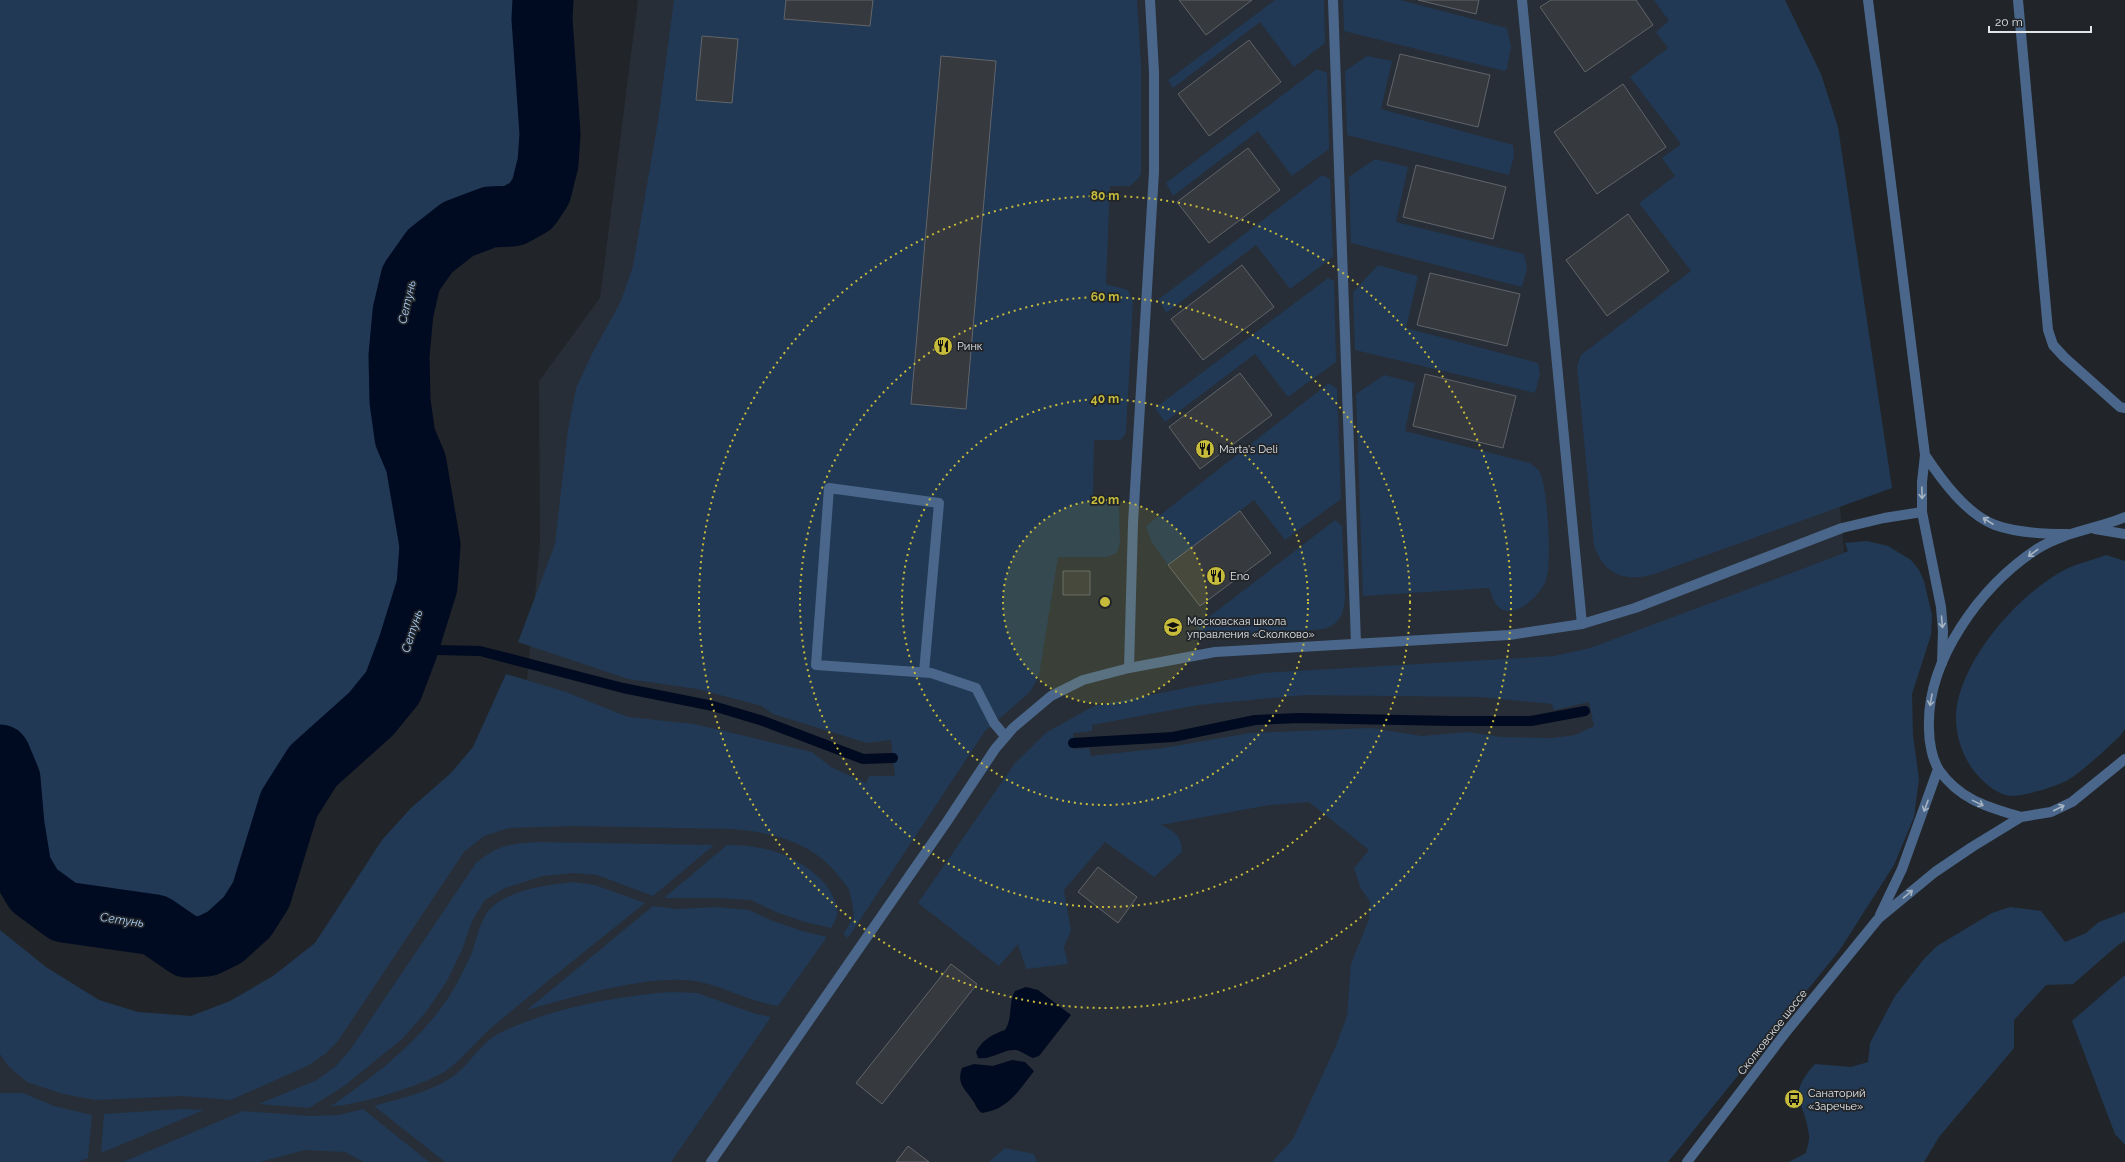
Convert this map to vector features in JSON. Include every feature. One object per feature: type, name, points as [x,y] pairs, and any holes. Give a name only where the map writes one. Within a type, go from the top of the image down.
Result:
[{"type":"street","points":[[1129,668],[1133,523],[1154,172],[1154,72],[1150,0]]},
{"type":"street","points":[[1333,0],[1356,643]]},
{"type":"street","points":[[1522,0],[1582,624]]},
{"type":"street","points":[[1868,0],[1924,455],[1922,512],[1941,607],[1943,631],[1942,663]]},
{"type":"street","points":[[2018,0],[2048,330],[2053,345],[2064,357],[2120,407],[2125,408]]},
{"type":"street","points":[[1924,455],[1941,480],[1969,508],[1994,524],[2025,531],[2068,534]]},
{"type":"street","points":[[924,672],[939,503],[829,488],[816,665],[924,672],[976,688],[994,722],[1005,736]]},
{"type":"street","points":[[711,1162],[1005,736],[1051,696],[1083,680],[1129,668],[1215,652],[1508,634],[1582,624],[1634,608],[1842,528],[1884,518],[1922,512]]},
{"type":"street","points":[[2021,817],[1978,804],[1954,788],[1938,769],[1929,742],[1928,715],[1933,690],[1942,663],[1956,635],[1979,604],[2007,573],[2037,550],[2068,534],[2089,529],[2125,517]]},
{"type":"street","points":[[2089,529],[2125,534]]},
{"type":"street","points":[[1878,919],[1935,872],[2021,817],[2051,812],[2072,802],[2125,759]]},
{"type":"street","points":[[1878,919],[1902,868],[1938,769]]},
{"type":"street","name":"Сколковское шоссе","points":[[1687,1162],[1786,1032],[1878,919]]},
{"type":"shaded area","points":[[0,0],[543,0],[542,19],[550,134],[548,163],[541,191],[531,206],[513,216],[490,217],[458,229],[430,251],[411,278],[403,312],[399,356],[400,401],[405,437],[416,463],[430,545],[427,586],[408,647],[393,687],[371,714],[313,766],[289,804],[261,895],[247,917],[225,937],[207,946],[187,947],[155,925],[64,912],[34,890],[21,868],[14,825],[10,779],[0,755]]},
{"type":"shaded area","name":"Московская школа управления «Сколково»","points":[[638,0],[1772,0],[1840,507],[1844,551],[1837,565],[1810,566],[1564,1162],[0,1162],[0,944],[53,989],[180,1036],[352,941],[526,689],[540,543],[539,381],[600,298]]},
{"type":"shaded area","points":[[674,0],[1137,0],[1141,64],[1141,173],[1139,178],[1130,186],[1110,186],[1106,284],[1128,290],[1133,302],[1126,431],[1125,435],[1120,440],[1094,440],[1093,499],[1114,500],[1119,506],[1120,543],[1117,553],[1107,557],[1058,557],[1039,676],[1030,692],[985,731],[848,938],[843,934],[854,917],[849,889],[830,866],[819,856],[806,848],[777,837],[762,833],[732,829],[574,826],[509,828],[484,836],[464,852],[338,1041],[325,1054],[309,1065],[231,1100],[183,1096],[96,1100],[63,1094],[27,1082],[8,1066],[0,1054],[0,930],[46,967],[99,1000],[138,1012],[191,1016],[230,1001],[273,976],[315,943],[382,840],[411,808],[451,773],[473,747],[506,674],[566,692],[628,717],[694,724],[812,752],[831,767],[866,783],[869,776],[895,776],[891,740],[867,743],[773,714],[762,706],[697,689],[628,679],[518,642],[555,544],[568,430],[576,388],[592,354],[621,301],[633,266],[658,121]]},
{"type":"shaded area","points":[[1275,0],[1324,0],[1325,43],[1294,67],[1260,22],[1173,88],[1168,80]]},
{"type":"shaded area","points":[[1343,0],[1400,0],[1507,28],[1511,46],[1507,69],[1505,71],[1344,31]]},
{"type":"shaded area","points":[[1654,0],[1785,0],[1821,74],[1838,127],[1892,488],[1657,573],[1646,576],[1627,577],[1610,570],[1598,556],[1594,545],[1577,366],[1581,355],[1691,271],[1639,203],[1675,176],[1662,158],[1681,144],[1630,77],[1668,48],[1656,32],[1669,21]]},
{"type":"shaded area","points":[[1367,56],[1392,61],[1381,109],[1513,145],[1514,156],[1509,175],[1347,135],[1345,71]]},
{"type":"shaded area","points":[[1317,69],[1327,73],[1329,149],[1292,176],[1258,131],[1173,196],[1166,183]]},
{"type":"shaded area","points":[[1375,159],[1408,167],[1396,222],[1524,254],[1527,269],[1522,287],[1351,243],[1349,177]]},
{"type":"shaded area","points":[[1322,175],[1330,179],[1333,257],[1290,289],[1256,245],[1166,313],[1159,299]]},
{"type":"shaded area","points":[[1378,265],[1418,276],[1406,328],[1538,363],[1540,374],[1535,393],[1355,350],[1353,292]]},
{"type":"shaded area","points":[[1328,278],[1334,281],[1336,362],[1288,397],[1255,354],[1165,422],[1155,408]]},
{"type":"shaded area","points":[[1384,375],[1415,383],[1405,431],[1530,463],[1539,471],[1545,492],[1547,507],[1549,542],[1548,571],[1543,586],[1528,603],[1514,610],[1508,611],[1501,609],[1495,602],[1489,588],[1363,596],[1356,394]]},
{"type":"shaded area","points":[[1329,383],[1337,389],[1341,499],[1285,540],[1254,500],[1168,565],[1151,541],[1146,526]]},
{"type":"shaded area","points":[[1335,520],[1342,526],[1345,597],[1344,608],[1340,618],[1333,625],[1323,629],[1211,639],[1202,636],[1196,627]]},
{"type":"shaded area","points":[[1867,541],[1888,546],[1911,560],[1919,570],[1924,581],[1932,615],[1931,635],[1912,694],[1913,736],[1919,779],[1914,817],[1894,865],[1839,951],[1668,1162],[1272,1162],[1293,1139],[1335,1048],[1347,1016],[1351,964],[1369,919],[1370,901],[1361,889],[1354,868],[1369,850],[1309,802],[1269,805],[1161,825],[1170,829],[1176,834],[1181,841],[1182,852],[1154,877],[1105,842],[1064,890],[1071,931],[1064,947],[1068,964],[1026,969],[1018,944],[999,966],[918,903],[1015,763],[1047,732],[1094,706],[1263,673],[1554,656],[1590,648],[1834,557],[1848,551],[1845,543]],"holes":[[[1305,695],[1481,697],[1552,704],[1554,710],[1589,702],[1594,726],[1575,735],[1552,738],[1502,737],[1467,732],[1422,736],[1371,728],[1250,733],[1163,748],[1091,756],[1089,748],[1074,749],[1073,733],[1092,731],[1092,725],[1198,705]]]},
{"type":"shaded area","points":[[2106,555],[2125,561],[2125,729],[2120,736],[2072,778],[2045,789],[2026,794],[2011,796],[2005,795],[1993,789],[1973,770],[1961,745],[1957,732],[1956,718],[1957,705],[1963,685],[1972,665],[1998,626],[2031,593],[2066,569]]},
{"type":"shaded area","points":[[537,842],[714,845],[653,896],[597,875],[574,873],[543,876],[505,888],[485,900],[472,921],[462,950],[447,981],[426,1012],[402,1039],[344,1086],[309,1108],[259,1104],[317,1080],[336,1066],[350,1050],[476,863],[491,852],[504,846]]},
{"type":"shaded area","points":[[727,845],[740,845],[766,849],[779,853],[798,862],[817,876],[825,884],[836,903],[837,916],[831,928],[805,922],[776,912],[751,900],[717,898],[664,898]]},
{"type":"shaded area","points":[[573,882],[595,885],[645,903],[491,1028],[459,1060],[439,1075],[416,1085],[386,1095],[355,1103],[331,1106],[384,1067],[431,1021],[456,985],[471,955],[482,922],[493,906],[501,900],[531,889]]},
{"type":"shaded area","points":[[653,906],[677,909],[717,907],[749,910],[773,921],[802,931],[827,937],[778,1006],[700,982],[661,980],[614,987],[527,1010]]},
{"type":"shaded area","points":[[2010,907],[2041,911],[2065,942],[2086,933],[2099,922],[2125,912],[2125,941],[2118,945],[2073,984],[2046,985],[2014,1020],[2014,1048],[1939,1137],[1924,1162],[1789,1162],[1806,1153],[1809,1135],[1807,1123],[1799,1099],[1799,1092],[1806,1075],[1815,1064],[1851,1067],[1868,1062],[1870,1043],[1895,996],[1924,959],[1937,946],[1992,913]]},
{"type":"shaded area","points":[[2125,975],[2125,1145],[2115,1134],[2072,1021]]},
{"type":"shaded area","points":[[1026,987],[1038,990],[1071,1015],[1039,1056],[1033,1058],[1016,1050],[1011,1050],[988,1057],[978,1058],[976,1052],[981,1044],[996,1033],[1005,1030],[1009,1021],[1015,991]]},
{"type":"shaded area","points":[[670,992],[697,993],[756,1014],[771,1017],[671,1162],[445,1162],[374,1106],[416,1094],[447,1080],[456,1074],[486,1042],[498,1034],[518,1025],[539,1017],[582,1005],[626,997]]},
{"type":"shaded area","points":[[1012,1060],[1025,1062],[1034,1071],[1018,1092],[1006,1103],[999,1108],[982,1113],[977,1108],[962,1084],[960,1077],[962,1068],[974,1064],[993,1066]]},
{"type":"shaded area","points":[[0,1093],[23,1093],[54,1106],[92,1115],[88,1158],[78,1162],[0,1162]]},
{"type":"shaded area","points":[[182,1109],[204,1110],[101,1153],[104,1114]]},
{"type":"shaded area","points":[[363,1109],[429,1162],[364,1162],[345,1152],[305,1150],[260,1162],[123,1162],[243,1111],[309,1116],[339,1115]]},
{"type":"shaded area","points":[[1005,1148],[1034,1154],[1037,1162],[989,1162]]},
{"type":"building","points":[[786,0],[873,0],[870,26],[784,19]]},
{"type":"building","points":[[1179,0],[1252,0],[1206,35]]},
{"type":"building","points":[[1418,0],[1479,0],[1476,14]]},
{"type":"building","points":[[1551,0],[1636,0],[1653,25],[1585,72],[1540,7]]},
{"type":"building","points":[[702,36],[738,39],[732,103],[696,100]]},
{"type":"building","points":[[1249,40],[1281,82],[1209,136],[1178,94]]},
{"type":"building","points":[[1400,54],[1490,75],[1478,127],[1387,105]]},
{"type":"building","points":[[941,56],[996,61],[966,409],[911,404]]},
{"type":"building","points":[[1623,84],[1666,147],[1597,194],[1554,132]]},
{"type":"building","points":[[1248,148],[1280,190],[1209,243],[1177,202]]},
{"type":"building","points":[[1416,165],[1506,187],[1493,239],[1403,217]]},
{"type":"building","points":[[1628,214],[1669,271],[1607,316],[1566,260]]},
{"type":"building","points":[[1242,265],[1274,307],[1203,360],[1171,319]]},
{"type":"building","points":[[1430,273],[1520,294],[1507,346],[1417,325]]},
{"type":"building","points":[[1240,373],[1272,415],[1200,469],[1169,427]]},
{"type":"building","points":[[1425,374],[1516,396],[1503,448],[1413,426]]},
{"type":"building","points":[[1240,511],[1271,553],[1200,606],[1168,565]]},
{"type":"building","points":[[1063,571],[1090,571],[1090,595],[1063,595]]},
{"type":"building","points":[[1098,867],[1137,897],[1118,923],[1078,892]]},
{"type":"building","points":[[951,964],[977,984],[882,1104],[856,1083]]},
{"type":"building","points":[[908,1146],[929,1162],[896,1162]]},
{"type":"waterway","name":"Сетунь","points":[[0,755],[10,779],[14,825],[21,868],[34,890],[64,912],[155,925],[187,947],[207,946],[225,937],[247,917],[261,895],[289,804],[313,766],[371,714],[393,687],[408,647],[427,586],[430,545],[416,463],[405,437],[400,401],[399,356],[403,312],[411,278],[430,251],[458,229],[490,217],[513,216],[531,206],[541,191],[548,163],[550,134],[542,19],[543,0]]},
{"type":"waterway","points":[[408,647],[437,650],[480,651],[623,688],[713,706],[763,721],[863,759],[893,758]]},
{"type":"waterway","points":[[1073,743],[1173,737],[1255,720],[1299,718],[1531,721],[1585,711]]},
{"type":"place","name":"Ринк","points":[[943,346]]},
{"type":"place","name":"Marta's Deli","points":[[1205,449]]},
{"type":"place","name":"Eno","points":[[1216,576]]},
{"type":"place","name":"Московская школа управления «Сколково»","points":[[1173,627]]},
{"type":"place","name":"Санаторий «Заречье»","points":[[1794,1099]]}]
